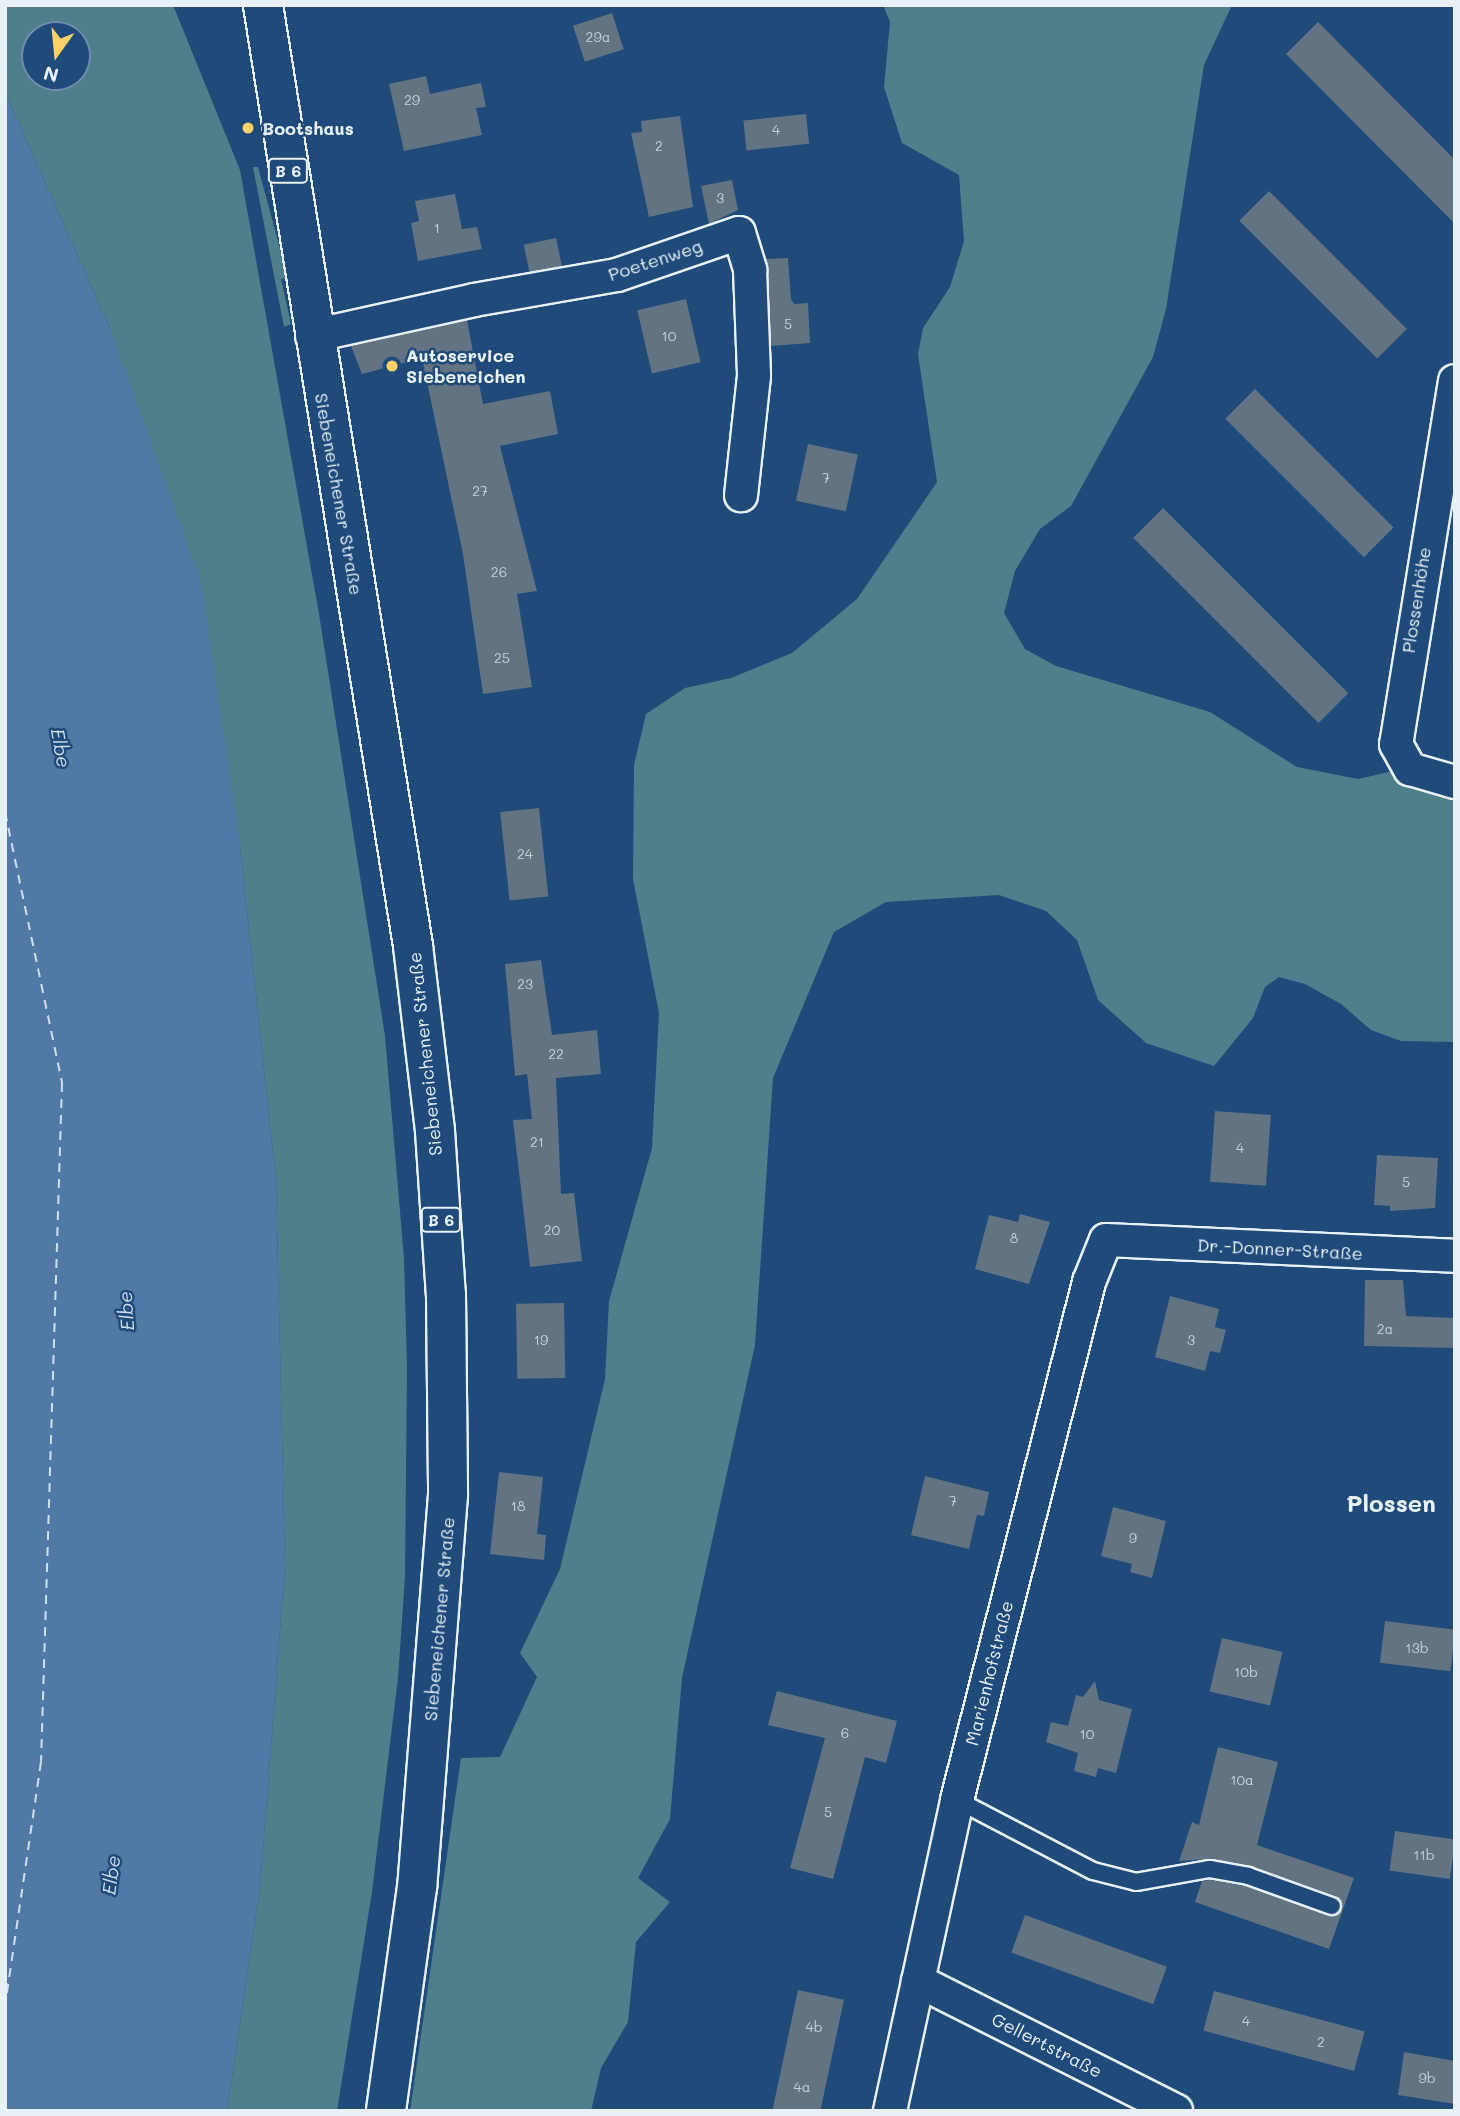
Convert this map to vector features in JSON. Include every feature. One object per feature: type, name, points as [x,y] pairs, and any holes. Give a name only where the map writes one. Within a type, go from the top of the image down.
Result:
[{"type":"main road","name":"Siebeneichener Straße","points":[[263,5],[312,337],[413,946],[435,1131],[446,1295],[449,1495],[417,1887],[386,2111]]},
{"type":"street","name":"Poetenweg","points":[[312,337],[474,300],[617,275],[739,233],[750,270],[754,376],[741,495]]},
{"type":"street","name":"Plossenhöhe","points":[[1455,381],[1396,744],[1409,769],[1455,782]]},
{"type":"street","name":"Dr.-Donner-Straße","points":[[1106,1240],[1455,1256]]},
{"type":"street","name":"Marienhofstraße","points":[[890,2111],[957,1801],[1089,1282],[1106,1240]]},
{"type":"street","name":"Gellertstraße","points":[[918,1981],[1176,2111]]},
{"type":"lane","points":[[957,1801],[1093,1871],[1136,1882],[1210,1869],[1248,1876],[1332,1906]]},
{"type":"green space","points":[[5,5],[173,5],[240,170],[319,614],[385,1036],[404,1258],[407,1367],[405,1577],[398,1678],[372,1892],[337,2111],[227,2111],[260,1888],[285,1565],[276,1181],[240,847],[110,329],[5,92]]},
{"type":"green space","points":[[883,5],[1232,5],[1204,65],[1166,309],[1153,357],[1071,506],[1040,529],[1015,571],[1004,613],[1025,649],[1056,666],[1210,712],[1297,767],[1358,779],[1402,769],[1455,792],[1455,1042],[1401,1041],[1371,1030],[1341,1004],[1305,984],[1279,977],[1265,987],[1253,1018],[1214,1066],[1146,1043],[1098,1000],[1077,940],[1046,911],[999,895],[886,902],[834,932],[773,1078],[755,1345],[682,1678],[670,1819],[638,1878],[670,1902],[636,1942],[628,2022],[601,2068],[591,2111],[410,2111],[461,1758],[500,1757],[537,1677],[520,1653],[560,1569],[605,1379],[609,1301],[652,1148],[659,1013],[633,879],[634,765],[646,714],[685,688],[731,678],[792,653],[857,599],[937,482],[918,354],[923,328],[950,287],[964,241],[959,175],[902,143],[884,87],[890,22]]},
{"type":"green space","points":[[253,167],[258,167],[288,278],[281,279],[291,324],[284,327]]},
{"type":"water","name":"Elbe","points":[[5,92],[110,329],[202,585],[240,847],[276,1181],[285,1565],[260,1888],[227,2111],[5,2111]]},
{"type":"building","points":[[612,13],[624,49],[585,62],[573,26]]},
{"type":"building","points":[[1318,22],[1455,160],[1455,224],[1286,54]]},
{"type":"building","points":[[426,76],[430,94],[481,83],[486,107],[476,108],[482,135],[404,151],[389,84]]},
{"type":"building","points":[[806,114],[809,144],[746,150],[743,121]]},
{"type":"building","points":[[680,116],[693,207],[649,217],[631,133],[642,132],[641,121]]},
{"type":"building","points":[[732,180],[738,210],[709,224],[701,186]]},
{"type":"building","points":[[1269,191],[1407,329],[1377,359],[1239,221]]},
{"type":"building","points":[[455,194],[462,229],[477,227],[482,249],[418,261],[411,223],[419,221],[415,201]]},
{"type":"building","points":[[556,238],[562,266],[530,273],[524,245]]},
{"type":"building","points":[[788,258],[791,299],[794,304],[808,303],[810,343],[771,346],[766,259]]},
{"type":"building","points":[[686,299],[701,362],[652,374],[637,310]]},
{"type":"building","points":[[467,320],[483,404],[550,391],[558,434],[500,446],[537,591],[517,594],[532,687],[483,694],[463,554],[422,358],[362,374],[351,346]]},
{"type":"building","points":[[1255,389],[1394,528],[1364,557],[1225,419]]},
{"type":"building","points":[[808,444],[858,455],[846,511],[796,501]]},
{"type":"building","points":[[1163,508],[1348,693],[1319,723],[1133,538]]},
{"type":"building","points":[[539,808],[548,897],[510,901],[500,812]]},
{"type":"building","points":[[541,960],[552,1035],[597,1030],[601,1074],[556,1078],[561,1194],[574,1193],[582,1261],[530,1267],[513,1120],[532,1119],[527,1074],[515,1076],[505,964]]},
{"type":"building","points":[[1215,1111],[1271,1115],[1266,1186],[1210,1182]]},
{"type":"building","points":[[1377,1155],[1438,1158],[1435,1208],[1390,1211],[1390,1206],[1374,1205]]},
{"type":"building","points":[[1020,1214],[1050,1222],[1029,1284],[975,1269],[989,1215],[1018,1222]]},
{"type":"building","points":[[1365,1280],[1403,1280],[1406,1316],[1455,1318],[1455,1348],[1364,1346]]},
{"type":"building","points":[[1170,1296],[1219,1309],[1215,1327],[1226,1330],[1220,1353],[1210,1351],[1205,1371],[1155,1357]]},
{"type":"building","points":[[564,1303],[565,1378],[517,1379],[516,1304]]},
{"type":"building","points":[[499,1472],[543,1477],[537,1534],[546,1535],[544,1560],[490,1554]]},
{"type":"building","points":[[925,1476],[989,1492],[984,1516],[977,1515],[969,1549],[911,1535]]},
{"type":"building","points":[[1113,1507],[1166,1521],[1152,1578],[1130,1572],[1132,1564],[1101,1556]]},
{"type":"building","points":[[1385,1621],[1455,1630],[1450,1671],[1380,1663]]},
{"type":"building","points":[[1222,1638],[1282,1652],[1270,1706],[1210,1692]]},
{"type":"building","points":[[1095,1681],[1099,1700],[1132,1709],[1116,1773],[1098,1768],[1096,1777],[1074,1771],[1078,1753],[1046,1742],[1051,1722],[1068,1726],[1076,1695],[1083,1697]]},
{"type":"building","points":[[777,1691],[897,1721],[886,1763],[865,1757],[833,1879],[790,1868],[825,1738],[768,1725]]},
{"type":"building","points":[[1218,1747],[1278,1762],[1257,1845],[1354,1878],[1329,1949],[1195,1902],[1202,1881],[1210,1880],[1245,1886],[1329,1916],[1342,1909],[1336,1896],[1251,1866],[1211,1859],[1179,1861],[1192,1822],[1199,1825]]},
{"type":"building","points":[[1395,1831],[1455,1839],[1450,1879],[1389,1871]]},
{"type":"building","points":[[1025,1915],[1167,1967],[1153,2004],[1011,1953]]},
{"type":"building","points":[[798,1990],[844,2000],[820,2111],[772,2111]]},
{"type":"building","points":[[1214,1991],[1365,2031],[1354,2071],[1203,2031]]},
{"type":"building","points":[[1404,2052],[1455,2061],[1455,2104],[1398,2095]]},
{"type":"ferry route","points":[[5,812],[62,1083],[41,1762],[5,2007]]},
{"type":"place","name":"Bootshaus","points":[[248,128]]},
{"type":"place","name":"Autoservice Siebeneichen","points":[[392,366]]},
{"type":"district","name":"Plossen","points":[[1391,1503]]}]
